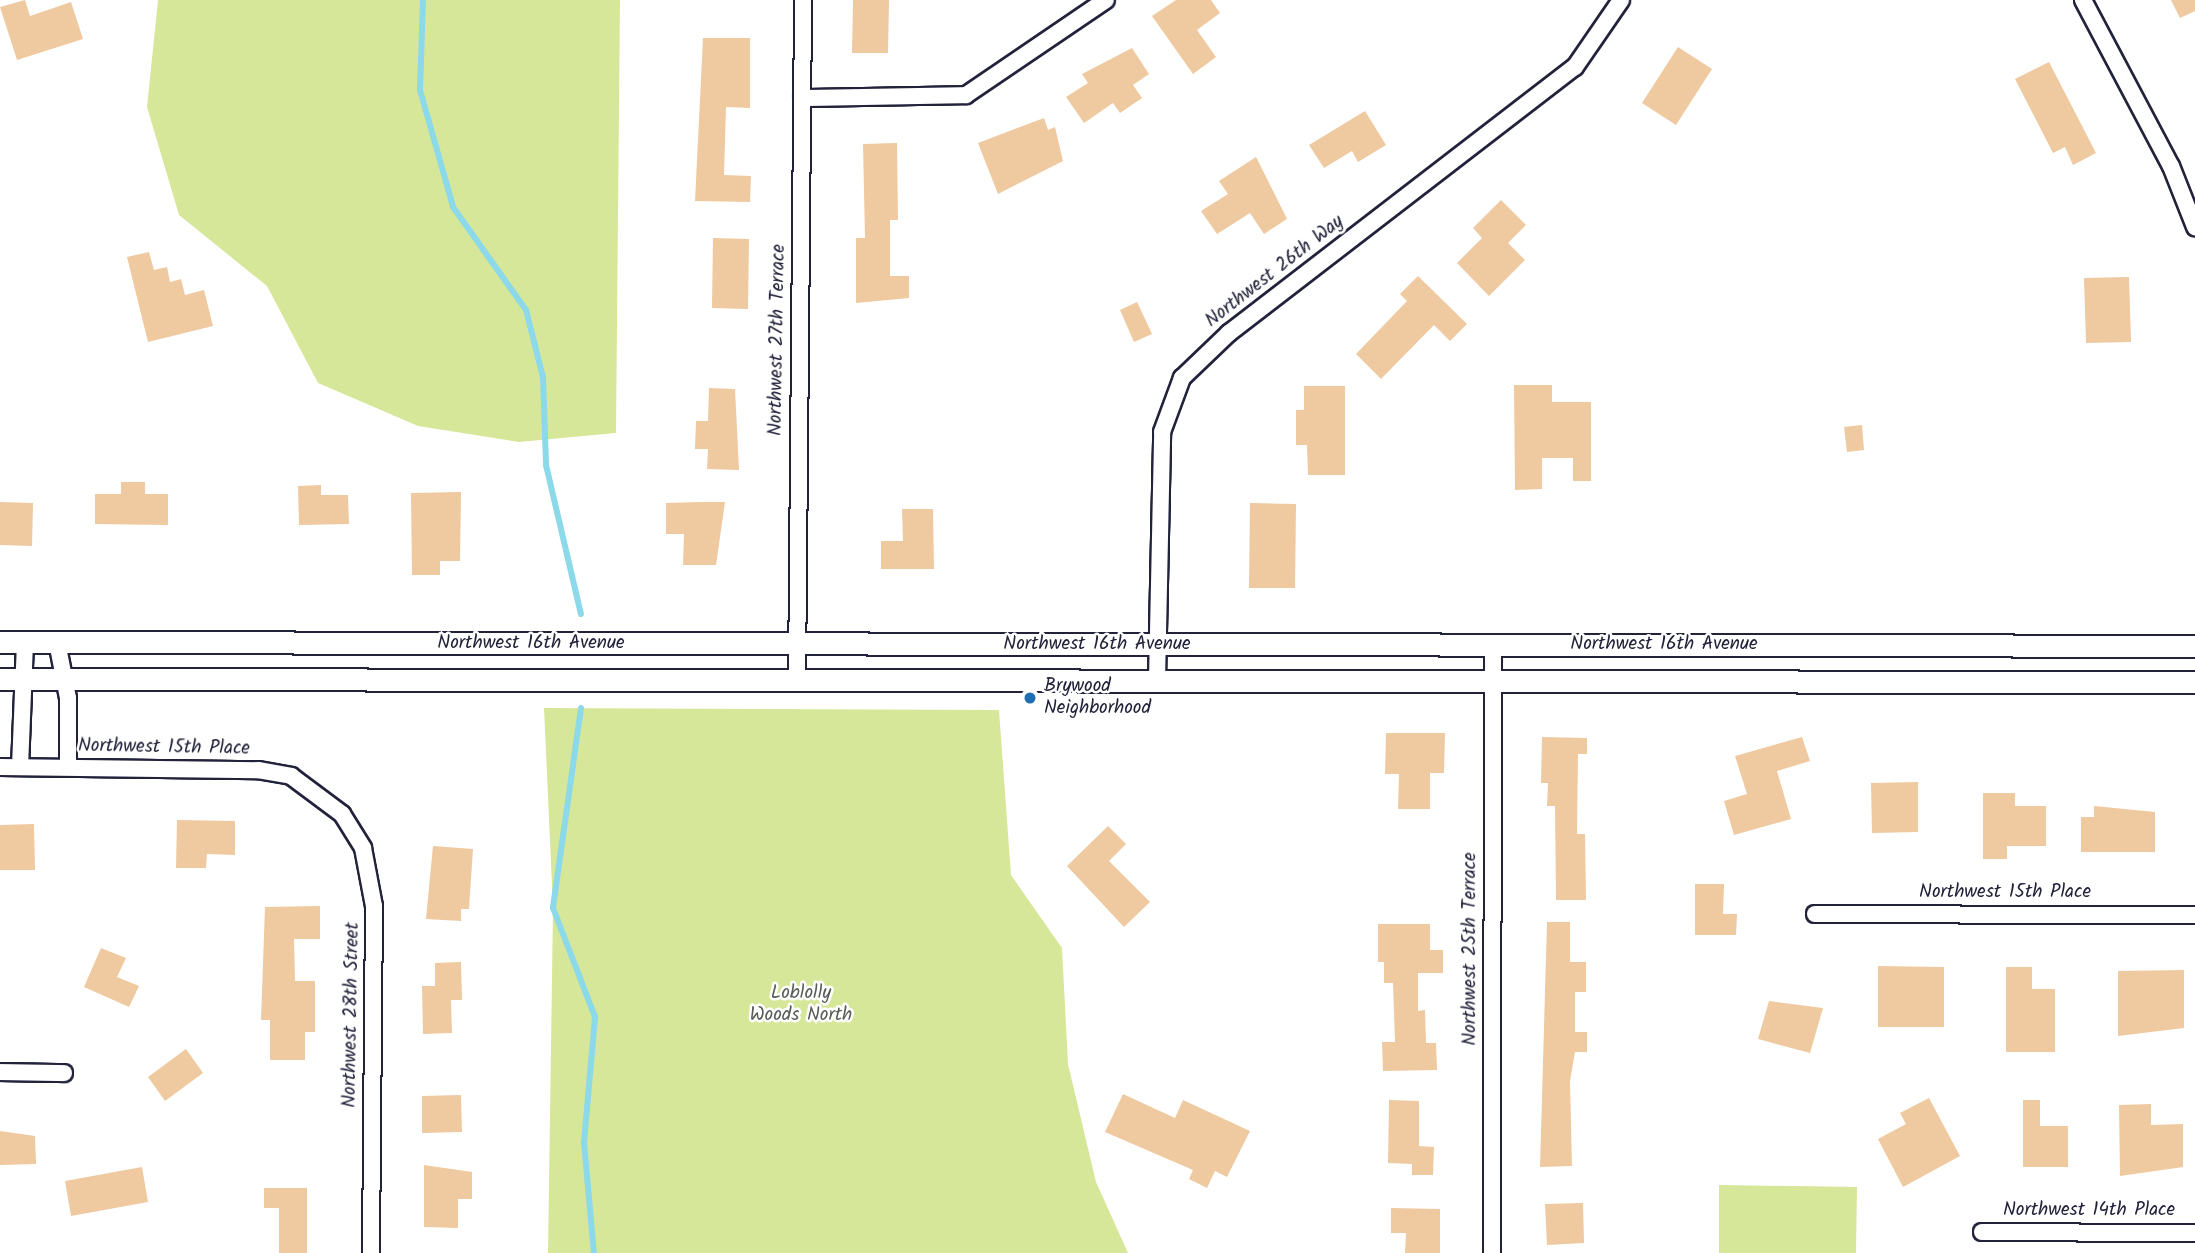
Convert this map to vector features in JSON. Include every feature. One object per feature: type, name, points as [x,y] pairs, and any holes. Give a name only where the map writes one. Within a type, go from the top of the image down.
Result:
[{"type":"main road","name":"Northwest 16th Avenue","points":[[0,642],[2195,646]]},
{"type":"main road","points":[[421,644],[421,680]]},
{"type":"main road","points":[[1857,645],[1857,681]]},
{"type":"main road","name":"Northwest 16th Avenue","points":[[0,679],[2195,682]]},
{"type":"street","name":"Northwest 27th Terrace","points":[[797,680],[803,0]]},
{"type":"street","points":[[802,98],[966,95],[1106,0]]},
{"type":"street","name":"Northwest 26th Way","points":[[1157,680],[1162,432],[1182,378],[1229,333],[1575,67],[1621,0]]},
{"type":"street","points":[[2083,0],[2171,166],[2195,227]]},
{"type":"street","points":[[20,767],[25,642]]},
{"type":"street","points":[[57,642],[65,680],[68,767]]},
{"type":"street","name":"Northwest 25th Terrace","points":[[1492,1253],[1493,644]]},
{"type":"street","name":"Northwest 15th Place","points":[[0,767],[258,770],[292,776],[321,794]]},
{"type":"street","name":"Northwest 28th Street","points":[[321,794],[363,848],[374,906],[371,1253]]},
{"type":"street","name":"Northwest 15th Place","points":[[1815,914],[2195,915]]},
{"type":"street","points":[[0,1072],[64,1073]]},
{"type":"street","name":"Northwest 14th Place","points":[[1982,1232],[2195,1233]]},
{"type":"green space","points":[[158,0],[620,0],[616,433],[519,442],[418,426],[318,383],[267,286],[179,215],[147,107]]},
{"type":"green space","name":"Loblolly Woods North","points":[[544,708],[999,710],[1011,875],[1062,948],[1068,1064],[1096,1182],[1128,1253],[548,1253],[553,908]]},
{"type":"green space","points":[[1719,1185],[1857,1187],[1856,1253],[1719,1253]]},
{"type":"building","points":[[25,0],[30,16],[71,2],[83,39],[17,60],[0,7]]},
{"type":"building","points":[[853,0],[889,0],[888,53],[852,53]]},
{"type":"building","points":[[1176,0],[1211,0],[1220,13],[1197,30],[1216,57],[1193,74],[1152,16]]},
{"type":"building","points":[[2171,0],[2195,0],[2195,11],[2180,18]]},
{"type":"building","points":[[703,38],[750,38],[750,108],[726,107],[724,175],[751,176],[750,202],[695,201]]},
{"type":"building","points":[[1678,47],[1712,69],[1676,125],[1642,103]]},
{"type":"building","points":[[1132,48],[1149,74],[1133,85],[1142,98],[1120,113],[1113,103],[1084,123],[1066,97],[1088,83],[1082,74]]},
{"type":"building","points":[[2049,62],[2096,153],[2073,165],[2065,147],[2053,153],[2015,79]]},
{"type":"building","points":[[1365,111],[1386,145],[1358,162],[1352,151],[1324,168],[1309,145]]},
{"type":"building","points":[[1044,118],[1048,130],[1055,127],[1063,161],[998,194],[978,143]]},
{"type":"building","points":[[897,143],[898,220],[890,220],[890,276],[909,276],[909,298],[856,303],[856,238],[865,238],[863,144]]},
{"type":"building","points":[[1256,157],[1287,219],[1264,234],[1250,213],[1217,234],[1201,211],[1228,194],[1219,181]]},
{"type":"building","points":[[1501,200],[1526,225],[1508,243],[1525,260],[1489,296],[1457,263],[1482,238],[1473,228]]},
{"type":"building","points":[[713,238],[749,239],[748,309],[712,308]]},
{"type":"building","points":[[149,252],[154,270],[167,267],[170,282],[181,279],[185,295],[204,290],[213,326],[148,342],[127,257]]},
{"type":"building","points":[[1418,276],[1467,324],[1450,341],[1434,325],[1381,379],[1356,354],[1407,301],[1400,294]]},
{"type":"building","points":[[2129,277],[2131,342],[2086,343],[2084,278]]},
{"type":"building","points":[[1137,302],[1152,334],[1134,342],[1120,310]]},
{"type":"building","points":[[1514,385],[1552,385],[1552,402],[1591,402],[1591,481],[1573,481],[1573,458],[1542,458],[1542,489],[1515,490]]},
{"type":"building","points":[[1304,386],[1345,386],[1345,475],[1308,475],[1307,445],[1296,445],[1296,410],[1304,410]]},
{"type":"building","points":[[709,388],[735,389],[739,470],[707,469],[708,449],[695,449],[696,421],[708,421]]},
{"type":"building","points":[[1862,425],[1864,450],[1847,452],[1844,427]]},
{"type":"building","points":[[121,482],[145,482],[145,494],[168,494],[168,525],[95,524],[95,494],[121,494]]},
{"type":"building","points":[[321,485],[321,495],[348,495],[349,524],[299,525],[298,486]]},
{"type":"building","points":[[461,492],[460,561],[440,561],[440,575],[412,575],[411,493]]},
{"type":"building","points":[[0,502],[33,503],[32,546],[0,545]]},
{"type":"building","points":[[725,502],[716,565],[683,565],[684,534],[666,534],[666,503]]},
{"type":"building","points":[[1250,503],[1296,504],[1295,588],[1249,588]]},
{"type":"building","points":[[902,509],[933,509],[934,569],[881,569],[881,541],[903,541]]},
{"type":"building","points":[[1386,733],[1445,733],[1444,773],[1430,773],[1430,809],[1398,809],[1399,774],[1385,774]]},
{"type":"building","points":[[1542,737],[1587,738],[1587,754],[1578,754],[1577,834],[1585,834],[1586,900],[1556,900],[1555,806],[1547,806],[1548,783],[1541,783]]},
{"type":"building","points":[[1802,737],[1810,761],[1777,771],[1791,819],[1734,835],[1724,801],[1747,794],[1735,756]]},
{"type":"building","points":[[1918,782],[1918,832],[1872,833],[1871,783]]},
{"type":"building","points":[[1983,793],[2015,793],[2015,806],[2046,806],[2046,846],[2007,846],[2007,859],[1983,859]]},
{"type":"building","points":[[2094,806],[2155,812],[2155,852],[2081,852],[2081,817],[2094,817]]},
{"type":"building","points":[[177,820],[235,821],[235,855],[207,854],[206,868],[176,868]]},
{"type":"building","points":[[34,824],[35,870],[0,870],[0,825]]},
{"type":"building","points":[[1108,826],[1126,844],[1109,861],[1150,902],[1124,927],[1067,866]]},
{"type":"building","points":[[433,846],[473,849],[469,909],[461,909],[461,921],[426,919]]},
{"type":"building","points":[[1695,884],[1724,884],[1723,914],[1737,914],[1736,935],[1695,935]]},
{"type":"building","points":[[320,906],[320,939],[294,939],[295,981],[315,981],[315,1032],[305,1032],[305,1060],[270,1060],[270,1020],[261,1020],[265,907]]},
{"type":"building","points":[[1547,922],[1570,922],[1570,962],[1586,962],[1586,992],[1575,992],[1575,1032],[1587,1032],[1587,1052],[1575,1052],[1570,1081],[1572,1166],[1540,1167]]},
{"type":"building","points":[[1378,924],[1430,924],[1430,950],[1443,950],[1443,973],[1418,973],[1418,1011],[1425,1010],[1426,1043],[1436,1043],[1437,1070],[1383,1071],[1382,1042],[1395,1042],[1393,983],[1384,983],[1384,962],[1378,962]]},
{"type":"building","points":[[101,948],[126,958],[117,977],[139,986],[129,1007],[84,987]]},
{"type":"building","points":[[461,962],[462,1000],[451,1000],[452,1033],[423,1034],[422,986],[435,986],[435,963]]},
{"type":"building","points":[[1878,966],[1944,967],[1944,1027],[1878,1027]]},
{"type":"building","points":[[2006,967],[2032,967],[2032,989],[2055,989],[2055,1052],[2006,1052]]},
{"type":"building","points":[[2184,970],[2184,1028],[2118,1036],[2118,971]]},
{"type":"building","points":[[1769,1001],[1823,1008],[1810,1053],[1758,1039]]},
{"type":"building","points":[[186,1049],[203,1073],[165,1101],[148,1077]]},
{"type":"building","points":[[1123,1094],[1175,1118],[1183,1100],[1250,1131],[1227,1177],[1215,1171],[1207,1188],[1189,1179],[1193,1170],[1105,1132]]},
{"type":"building","points":[[461,1095],[462,1132],[422,1133],[422,1096]]},
{"type":"building","points":[[1929,1098],[1960,1156],[1903,1187],[1878,1139],[1906,1124],[1900,1113]]},
{"type":"building","points":[[1389,1100],[1419,1101],[1419,1146],[1434,1147],[1433,1175],[1412,1175],[1412,1164],[1388,1163]]},
{"type":"building","points":[[2023,1100],[2040,1100],[2040,1126],[2068,1126],[2068,1167],[2023,1167]]},
{"type":"building","points":[[2151,1104],[2151,1125],[2183,1124],[2183,1167],[2120,1176],[2119,1105]]},
{"type":"building","points":[[0,1131],[35,1136],[36,1164],[0,1165]]},
{"type":"building","points":[[424,1165],[472,1172],[472,1199],[458,1199],[458,1228],[424,1227]]},
{"type":"building","points":[[142,1167],[148,1202],[71,1216],[65,1181]]},
{"type":"building","points":[[264,1188],[307,1188],[307,1253],[279,1253],[279,1208],[264,1208]]},
{"type":"building","points":[[1583,1203],[1584,1243],[1547,1245],[1545,1204]]},
{"type":"building","points":[[1391,1208],[1440,1209],[1440,1253],[1405,1253],[1406,1233],[1391,1233]]},
{"type":"waterway","points":[[423,0],[420,90],[453,207],[526,310],[543,377],[546,465],[581,614]]},
{"type":"waterway","points":[[581,708],[553,908],[595,1017],[584,1142],[594,1253]]},
{"type":"place","name":"Brywood Neighborhood","points":[[1030,698]]}]
